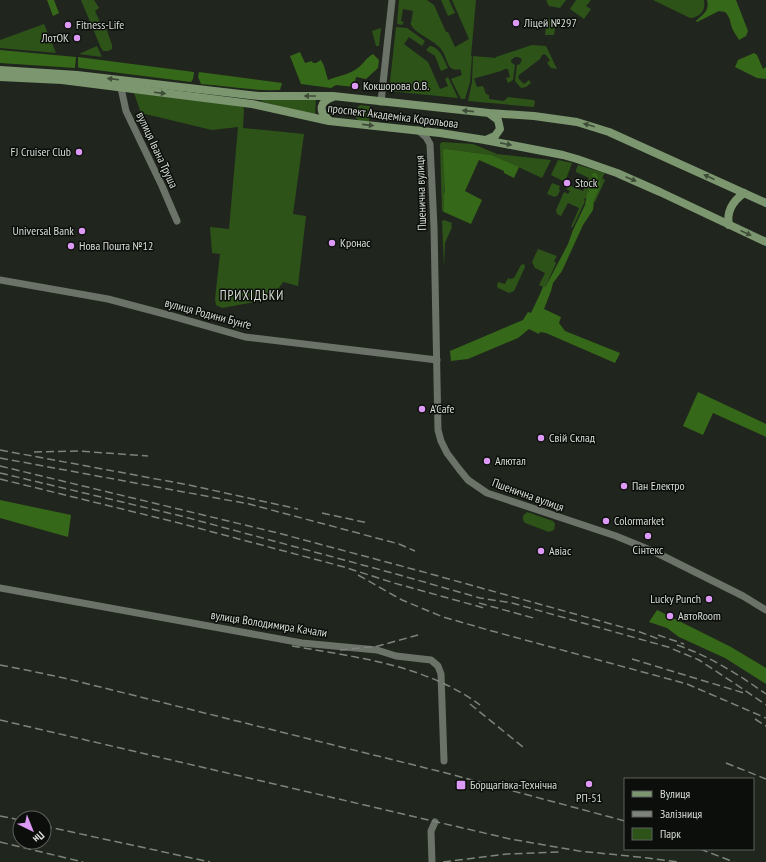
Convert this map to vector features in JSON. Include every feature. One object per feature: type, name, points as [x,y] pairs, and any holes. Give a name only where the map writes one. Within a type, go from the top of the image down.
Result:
[{"type":"main road","name":"проспект Академіка Корольова","points":[[0,70],[70,74],[253,96],[333,96],[489,113],[534,116],[577,122],[598,128],[766,203]]},
{"type":"main road","name":"проспект Академіка Корольова","points":[[0,76],[52,79],[252,104],[329,121],[440,133],[563,155],[609,170],[660,192],[766,242]]},
{"type":"main road","points":[[329,121],[323,114],[322,107],[325,101],[333,96]]},
{"type":"main road","points":[[485,140],[495,136],[500,129],[498,120],[489,113]]},
{"type":"main road","points":[[729,225],[728,216],[731,206],[737,198],[744,193]]},
{"type":"street","points":[[380,102],[392,0]]},
{"type":"street","name":"вулиця Івана Труша","points":[[121,88],[126,111],[177,221]]},
{"type":"street","name":"Пшенична вулиця","points":[[418,130],[426,136],[430,144],[438,430],[441,441],[447,453],[458,469],[476,487],[497,497],[616,536],[655,552],[743,596],[766,610]]},
{"type":"street","name":"Пшенична вулиця","points":[[430,144],[432,139],[440,133]]},
{"type":"street","name":"вулиця Родини Бунґе","points":[[0,280],[108,299],[245,337],[437,360]]},
{"type":"street","name":"вулиця Володимира Качали","points":[[0,588],[302,643],[377,650],[396,656],[431,660],[438,666],[441,674],[444,761]]},
{"type":"street","points":[[432,862],[431,831],[435,822]]},
{"type":"green space","points":[[47,0],[54,0],[59,13],[53,16]]},
{"type":"green space","points":[[81,0],[94,0],[99,8],[95,11],[101,24],[105,25],[112,49],[103,51],[101,48]]},
{"type":"green space","points":[[399,0],[427,0],[434,5],[446,32],[448,32],[455,47],[469,39],[452,0],[476,0],[470,82],[465,99],[461,99],[451,79],[462,75],[460,69],[452,69],[441,49],[413,28],[410,23],[413,11],[403,9],[401,21],[404,22],[402,25],[397,24]]},
{"type":"green space","points":[[441,0],[449,0],[455,13],[448,16]]},
{"type":"green space","points":[[546,0],[566,0],[560,8],[549,6]]},
{"type":"green space","points":[[576,0],[591,0],[586,6],[591,9],[584,19],[570,9]]},
{"type":"green space","points":[[653,0],[704,0],[704,7],[702,13],[690,18]]},
{"type":"green space","points":[[707,0],[736,0],[748,31],[746,36],[739,40],[729,17],[725,12],[719,11],[697,22],[696,21],[707,10]]},
{"type":"green space","points":[[547,19],[556,20],[554,35],[545,35]]},
{"type":"green space","points":[[44,24],[56,53],[0,48],[0,40]]},
{"type":"green space","points":[[396,27],[407,28],[425,41],[422,46],[409,37],[404,44],[428,62],[440,89],[448,86],[445,79],[448,77],[458,98],[389,91]]},
{"type":"green space","points":[[381,28],[379,46],[376,46],[372,31]]},
{"type":"green space","points":[[532,45],[546,46],[557,69],[551,68],[547,63],[550,60],[545,54],[542,55],[540,59],[519,75],[518,78],[524,84],[529,80],[531,83],[526,87],[521,88],[515,81],[517,65],[520,64],[522,59],[515,57],[511,60],[511,62],[515,65],[513,80],[508,83],[506,78],[510,77],[508,69],[474,79],[477,87],[483,86],[486,94],[489,95],[489,99],[504,101],[508,97],[533,100],[535,101],[534,107],[468,101],[472,82],[473,56],[496,58]]},
{"type":"green space","points":[[97,46],[102,57],[79,54]]},
{"type":"green space","points":[[430,46],[439,51],[448,68],[441,71],[435,56],[426,50]]},
{"type":"green space","points":[[0,50],[76,57],[75,68],[0,63]]},
{"type":"green space","points":[[300,52],[305,63],[312,61],[313,63],[316,63],[321,60],[328,80],[356,69],[373,54],[379,60],[378,68],[366,79],[356,77],[354,87],[336,85],[331,88],[301,84],[290,56]]},
{"type":"green space","points":[[754,53],[757,55],[763,69],[766,67],[766,79],[757,78],[735,67],[738,60]]},
{"type":"green space","points":[[78,57],[194,72],[193,79],[191,82],[80,68],[78,67]]},
{"type":"green space","points":[[199,72],[282,83],[280,90],[250,89],[201,84],[198,77]]},
{"type":"green space","points":[[134,93],[241,106],[244,108],[243,128],[304,134],[293,214],[306,216],[298,286],[283,282],[277,291],[266,300],[222,308],[216,305],[215,299],[220,254],[212,253],[210,227],[229,229],[238,127],[212,130],[141,113]]},
{"type":"green space","points":[[316,99],[315,115],[260,101],[262,100]]},
{"type":"green space","points":[[360,105],[370,106],[369,122],[358,120],[356,118],[357,108]]},
{"type":"green space","points":[[442,142],[473,144],[497,154],[551,160],[542,178],[492,155],[446,149],[444,212],[442,211],[440,144]]},
{"type":"green space","points":[[446,149],[492,155],[519,167],[514,178],[504,173],[504,171],[479,160],[465,191],[482,200],[471,224],[444,212],[445,192],[443,150]]},
{"type":"green space","points":[[558,160],[572,163],[565,182],[551,175]]},
{"type":"green space","points":[[578,165],[605,173],[602,178],[605,180],[595,202],[585,198],[573,227],[571,227],[579,208],[568,203],[561,216],[557,214],[556,210],[564,192],[568,194],[570,191],[566,189],[568,185],[583,191],[589,178],[576,172]]},
{"type":"green space","points":[[592,174],[597,174],[600,181],[599,189],[594,200],[593,210],[583,225],[562,271],[553,283],[544,309],[561,317],[559,323],[565,331],[620,353],[615,363],[546,333],[540,332],[539,334],[529,329],[518,338],[468,359],[451,361],[450,351],[523,320],[528,312],[531,313],[543,287],[546,286],[568,244],[585,205],[589,191],[588,187],[593,180]]},
{"type":"green space","points":[[552,183],[560,186],[558,195],[555,197],[547,194]]},
{"type":"green space","points":[[444,220],[452,223],[452,227],[445,243],[444,267],[442,221]]},
{"type":"green space","points":[[538,249],[557,256],[554,261],[556,263],[546,286],[543,287],[539,285],[545,273],[535,268],[532,262]]},
{"type":"green space","points":[[524,264],[525,267],[514,291],[509,293],[498,288],[498,282],[505,284],[508,278],[514,278],[521,265]]},
{"type":"green space","points":[[698,392],[766,424],[766,437],[713,413],[703,435],[683,426]]},
{"type":"green space","points":[[0,500],[71,515],[68,537],[0,518]]},
{"type":"green space","points":[[527,512],[553,521],[555,524],[554,530],[549,532],[525,523],[523,516]]},
{"type":"green space","points":[[657,610],[731,647],[766,668],[766,684],[725,658],[679,637],[667,628],[649,622]]},
{"type":"railway","points":[[0,450],[189,485],[298,509]]},
{"type":"railway","points":[[34,452],[78,451],[148,456]]},
{"type":"railway","points":[[0,458],[249,504],[399,544],[415,551]]},
{"type":"railway","points":[[0,466],[278,533],[640,632],[661,640]]},
{"type":"railway","points":[[0,473],[181,516],[480,598],[512,603],[668,647],[699,660],[766,705]]},
{"type":"railway","points":[[0,479],[179,523],[344,567],[394,583],[484,608]]},
{"type":"railway","points":[[322,513],[368,523]]},
{"type":"railway","points":[[358,575],[402,600],[443,617],[687,684],[766,718]]},
{"type":"railway","points":[[479,603],[537,619]]},
{"type":"railway","points":[[340,650],[378,646],[418,635]]},
{"type":"railway","points":[[658,635],[684,644]]},
{"type":"railway","points":[[677,645],[700,654],[723,666],[766,694]]},
{"type":"railway","points":[[292,646],[365,659],[414,672],[437,680],[459,691],[480,705]]},
{"type":"railway","points":[[632,659],[744,693]]},
{"type":"railway","points":[[0,665],[64,678],[446,773],[624,821]]},
{"type":"railway","points":[[470,704],[523,747]]},
{"type":"railway","points":[[755,719],[766,726]]},
{"type":"railway","points":[[0,720],[510,839],[579,851],[678,862]]},
{"type":"railway","points":[[726,763],[766,779]]},
{"type":"railway","points":[[0,816],[12,818]]},
{"type":"railway","points":[[52,828],[210,862]]},
{"type":"railway","points":[[0,842],[83,862]]},
{"type":"railway","points":[[703,850],[734,862]]},
{"type":"railway","points":[[443,862],[507,854],[560,852]]},
{"type":"place","name":"Ліцей №297","points":[[516,23]]},
{"type":"place","name":"Fitness-Life","points":[[68,25]]},
{"type":"place","name":"ЛотОК","points":[[77,38]]},
{"type":"place","name":"Кокшорова О.В.","points":[[355,86]]},
{"type":"place","name":"FJ Cruiser Club","points":[[79,152]]},
{"type":"place","name":"Stock","points":[[567,183]]},
{"type":"place","name":"Universal Bank","points":[[82,231]]},
{"type":"place","name":"Кронас","points":[[332,243]]},
{"type":"place","name":"Нова Пошта №12","points":[[71,246]]},
{"type":"place","name":"A’Cafe","points":[[422,409]]},
{"type":"place","name":"Свій Склад","points":[[541,438]]},
{"type":"place","name":"Алютал","points":[[487,461]]},
{"type":"place","name":"Пан Електро","points":[[624,486]]},
{"type":"place","name":"Colormarket","points":[[606,521]]},
{"type":"place","name":"Сінтекс","points":[[648,536]]},
{"type":"place","name":"Авіас","points":[[541,551]]},
{"type":"place","name":"Lucky Punch","points":[[709,599]]},
{"type":"place","name":"АвтоRoom","points":[[670,616]]},
{"type":"place","name":"РП-51","points":[[589,784]]},
{"type":"place","name":"Борщагівка-Технічна","points":[[461,785]]},
{"type":"district","name":"ПРИХІДЬКИ","points":[[252,295]]}]
